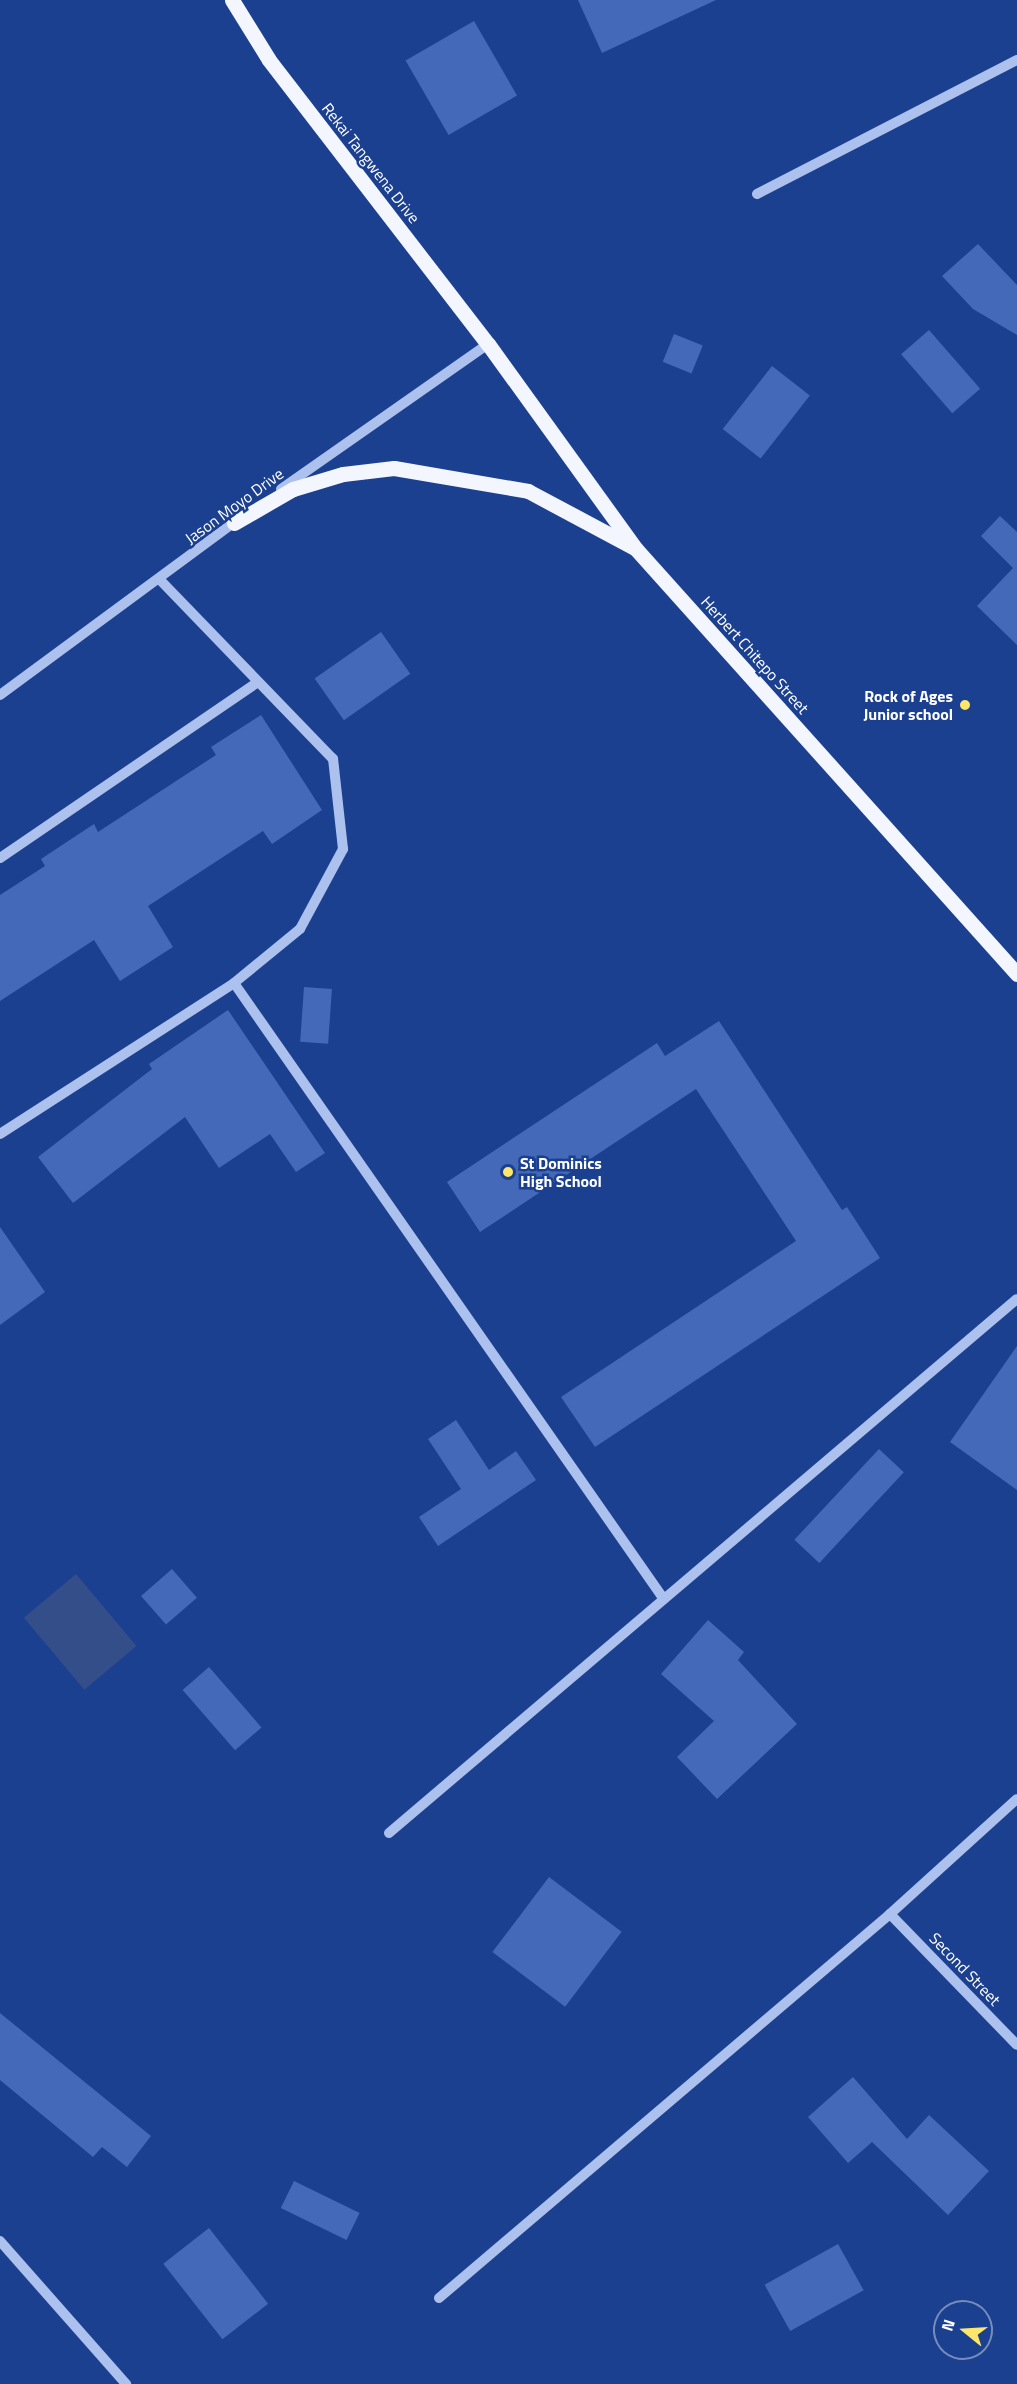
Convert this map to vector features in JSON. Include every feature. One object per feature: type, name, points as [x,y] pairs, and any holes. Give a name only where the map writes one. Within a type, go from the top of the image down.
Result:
[{"type":"main road","name":"Rekai Tangwena Drive","points":[[231,0],[269,60],[488,344]]},
{"type":"main road","name":"Herbert Chitepo Street","points":[[488,344],[636,549],[1017,974]]},
{"type":"main road","points":[[234,523],[293,489],[343,474],[394,468],[528,491],[636,549]]},
{"type":"street","points":[[757,194],[1017,60]]},
{"type":"street","name":"Jason Moyo Drive","points":[[0,694],[160,580],[234,523],[488,344]]},
{"type":"street","points":[[0,1134],[234,983],[300,929],[343,849],[333,759],[160,580]]},
{"type":"street","points":[[0,858],[258,682]]},
{"type":"street","points":[[234,983],[663,1598]]},
{"type":"street","points":[[389,1833],[1017,1299]]},
{"type":"street","points":[[439,2298],[890,1914],[1017,1799]]},
{"type":"street","name":"Second Street","points":[[890,1914],[1017,2045]]},
{"type":"street","points":[[0,2241],[126,2384]]},
{"type":"water","points":[[76,1574],[136,1646],[84,1690],[24,1618]]},
{"type":"building","points":[[578,0],[716,0],[602,53]]},
{"type":"building","points":[[474,21],[517,95],[449,135],[406,60]]},
{"type":"building","points":[[978,244],[1017,285],[1017,335],[973,309],[942,276]]},
{"type":"building","points":[[929,330],[980,389],[952,413],[901,354]]},
{"type":"building","points":[[674,334],[703,346],[692,373],[663,362]]},
{"type":"building","points":[[772,366],[810,396],[761,459],[723,429]]},
{"type":"building","points":[[1000,516],[1017,532],[1017,645],[977,606],[1013,568],[981,536]]},
{"type":"building","points":[[381,632],[410,674],[344,720],[315,678]]},
{"type":"building","points":[[261,715],[322,810],[272,844],[263,831],[148,906],[173,947],[120,981],[94,940],[0,1001],[0,895],[45,866],[41,859],[94,824],[98,832],[216,755],[211,747]]},
{"type":"building","points":[[304,987],[332,989],[328,1044],[300,1042]]},
{"type":"building","points":[[228,1010],[325,1153],[296,1172],[270,1134],[219,1168],[185,1117],[73,1203],[38,1157],[152,1069],[149,1064]]},
{"type":"building","points":[[719,1021],[842,1210],[847,1207],[880,1258],[595,1447],[561,1397],[796,1241],[696,1089],[480,1232],[447,1182],[657,1043],[665,1056]]},
{"type":"building","points":[[0,1227],[45,1292],[0,1325]]},
{"type":"building","points":[[1017,1346],[1017,1490],[950,1442]]},
{"type":"building","points":[[456,1420],[489,1470],[516,1451],[536,1480],[438,1546],[419,1517],[461,1489],[428,1439]]},
{"type":"building","points":[[879,1449],[904,1472],[819,1563],[794,1540]]},
{"type":"building","points":[[172,1569],[197,1598],[166,1625],[141,1596]]},
{"type":"building","points":[[708,1620],[744,1652],[738,1660],[797,1724],[717,1799],[677,1757],[714,1721],[661,1674]]},
{"type":"building","points":[[209,1667],[261,1727],[235,1750],[183,1690]]},
{"type":"building","points":[[549,1877],[622,1932],[565,2007],[492,1952]]},
{"type":"building","points":[[0,2013],[151,2136],[127,2167],[102,2147],[93,2157],[0,2080]]},
{"type":"building","points":[[853,2077],[907,2139],[929,2115],[989,2171],[948,2215],[872,2142],[848,2163],[808,2117]]},
{"type":"building","points":[[294,2181],[360,2213],[346,2240],[281,2208]]},
{"type":"building","points":[[209,2228],[268,2304],[222,2339],[163,2264]]},
{"type":"building","points":[[838,2244],[864,2290],[790,2331],[765,2285]]},
{"type":"place","name":"Rock of Ages Junior school","points":[[965,705]]},
{"type":"place","name":"St Dominics High School","points":[[508,1172]]}]
